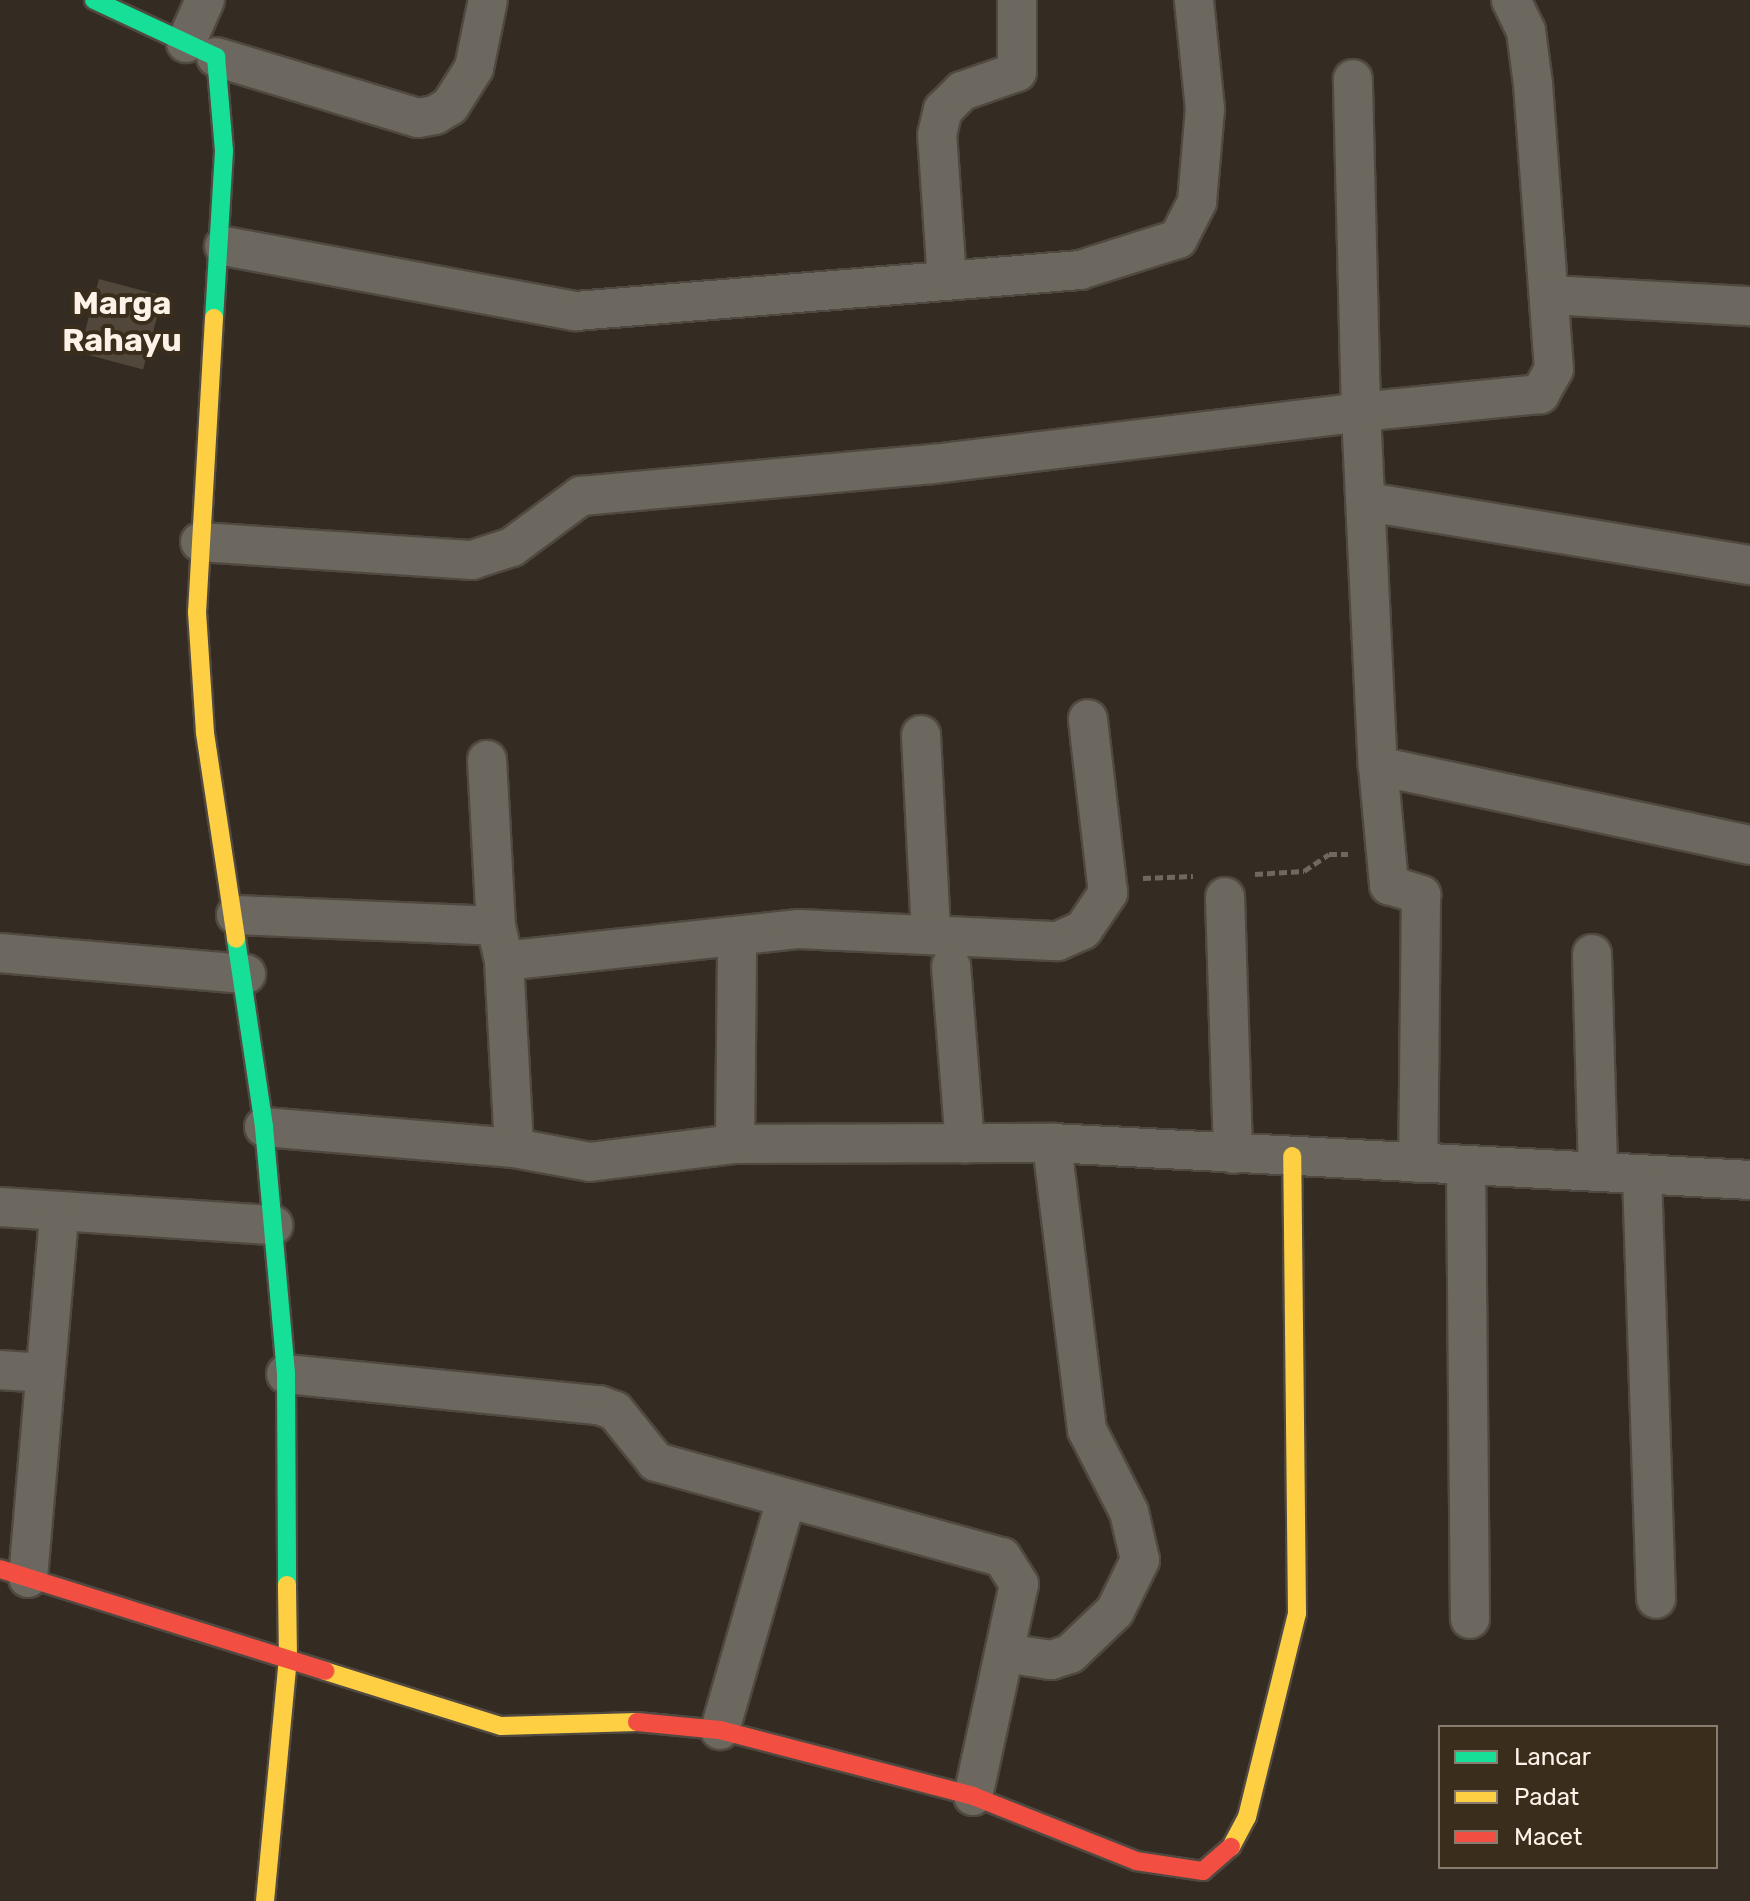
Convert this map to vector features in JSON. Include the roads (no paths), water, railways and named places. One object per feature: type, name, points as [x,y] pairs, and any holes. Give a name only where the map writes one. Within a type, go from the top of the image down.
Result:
[{"type":"street","points":[[94,0],[201,50],[418,118],[435,115],[450,106],[474,68],[488,0]]},
{"type":"street","points":[[205,0],[201,50],[224,246],[200,542],[205,733],[246,974],[264,1127],[286,1374],[288,1658],[265,1901]]},
{"type":"street","points":[[947,280],[937,135],[943,110],[962,91],[1017,72],[1017,0]]},
{"type":"street","points":[[224,246],[576,311],[1080,270],[1178,239],[1197,202],[1205,109],[1194,0]]},
{"type":"street","points":[[200,542],[472,560],[512,547],[581,496],[933,464],[1361,412],[1540,394],[1554,369],[1551,295],[1526,31],[1511,0]]},
{"type":"street","points":[[1353,79],[1361,412],[1368,502],[1378,766],[1387,880],[1421,895],[1418,1163]]},
{"type":"street","points":[[1551,295],[1750,306]]},
{"type":"street","points":[[1368,502],[1750,565]]},
{"type":"street","points":[[236,915],[500,944],[737,940],[799,929],[941,951],[1058,941],[1083,930],[1108,893],[1088,719]]},
{"type":"street","points":[[921,735],[941,951],[965,1143]]},
{"type":"street","points":[[487,760],[514,1148]]},
{"type":"street","points":[[1378,766],[1750,845]]},
{"type":"street","points":[[1225,897],[1233,1154]]},
{"type":"street","points":[[735,1144],[737,940]]},
{"type":"street","points":[[0,953],[246,974]]},
{"type":"street","points":[[1592,954],[1598,1172]]},
{"type":"street","points":[[264,1127],[514,1148],[590,1162],[735,1144],[1052,1143],[1750,1180]]},
{"type":"street","points":[[1005,1653],[1051,1660],[1070,1654],[1115,1611],[1140,1560],[1129,1512],[1087,1430],[1052,1143]]},
{"type":"street","points":[[59,1213],[45,1373],[14,1573],[501,1726],[672,1721],[720,1730],[973,1796],[1162,1869],[1203,1871],[1235,1844],[1266,1761],[1297,1613],[1292,1156]]},
{"type":"street","points":[[1466,1165],[1470,1619]]},
{"type":"street","points":[[1642,1175],[1656,1599]]},
{"type":"street","points":[[0,1207],[273,1225]]},
{"type":"street","points":[[0,1370],[45,1373]]},
{"type":"street","points":[[286,1374],[599,1405],[615,1411],[656,1462],[1002,1557],[1019,1584],[973,1796]]},
{"type":"street","points":[[720,1730],[786,1500]]},
{"type":"district","name":"Marga Rahayu","points":[[122,322]]}]
